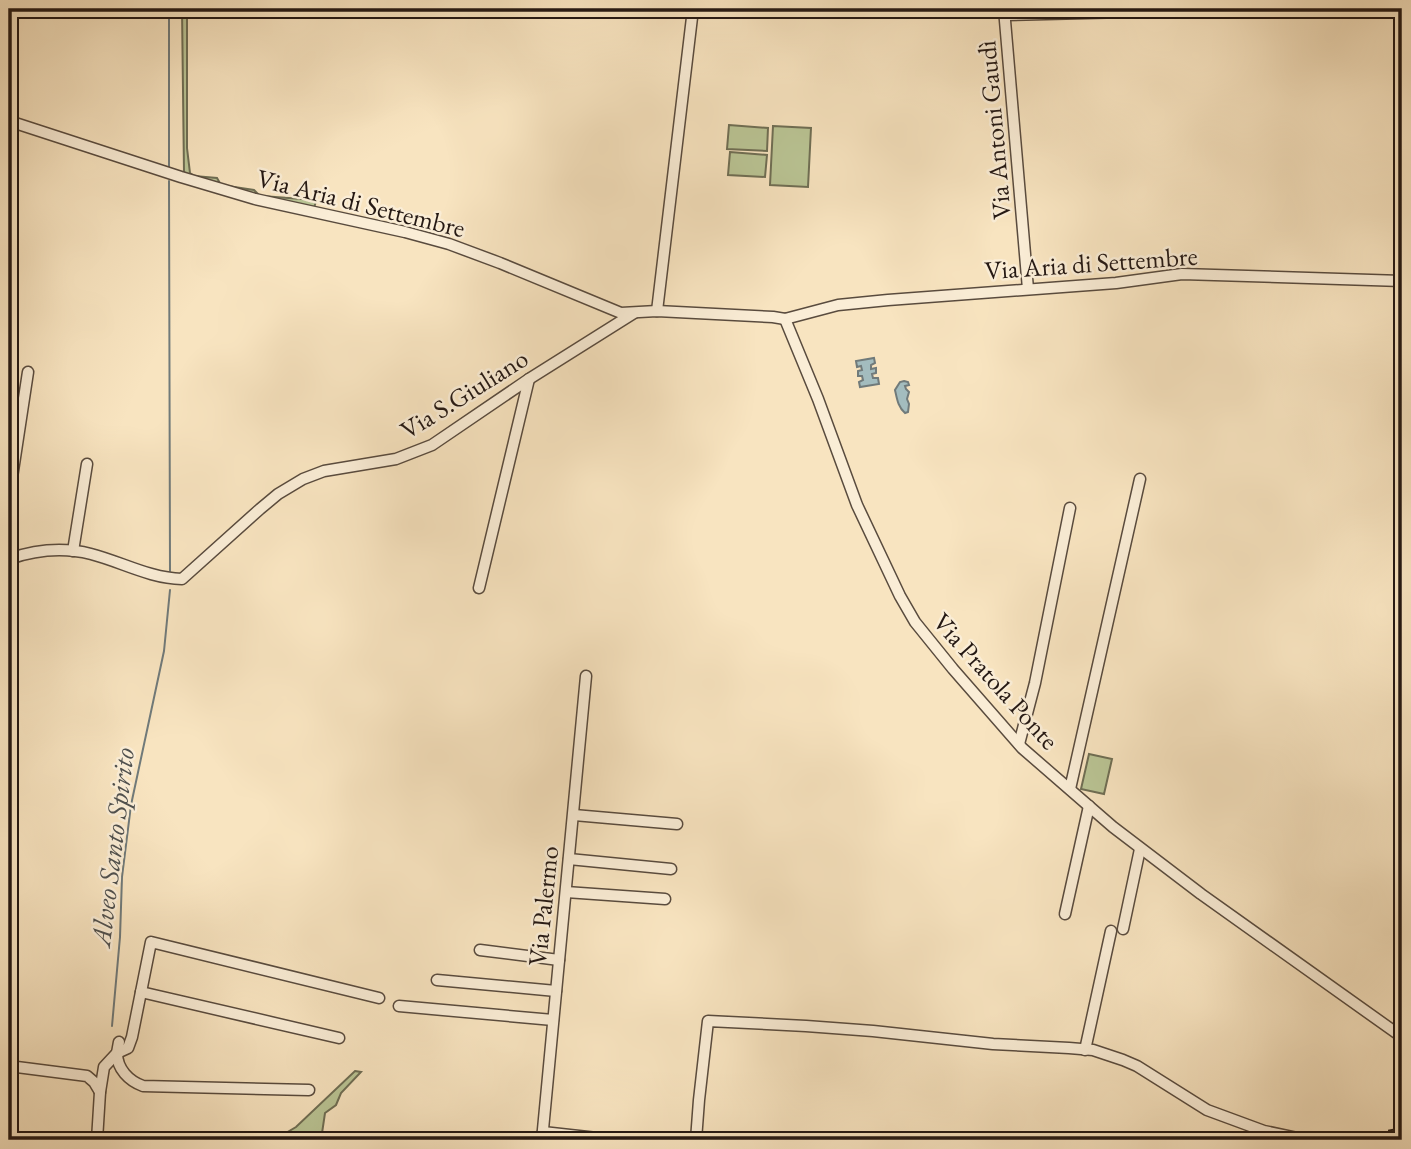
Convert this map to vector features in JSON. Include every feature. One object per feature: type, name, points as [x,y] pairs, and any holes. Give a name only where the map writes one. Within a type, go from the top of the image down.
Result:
[{"type":"street","points":[[657,311],[694,9]]},
{"type":"street","points":[[1004,12],[1247,9]]},
{"type":"street","name":"Via Antoni Gaudì","points":[[1004,12],[1028,289]]},
{"type":"street","name":"Via Aria di Settembre","points":[[9,121],[255,199],[449,244],[621,313],[657,311],[787,323],[838,305],[1182,274],[1402,281]]},
{"type":"street","name":"Via S.Giuliano","points":[[9,559],[30,552],[73,551],[90,554],[154,576],[182,579],[278,494],[303,479],[324,471],[396,459],[432,445],[529,379],[635,313]]},
{"type":"street","name":"Via Pratola Ponte","points":[[787,323],[857,505],[900,596],[915,622],[945,660],[1018,744],[1140,849],[1402,1037]]},
{"type":"street","points":[[9,497],[28,372]]},
{"type":"street","points":[[479,588],[529,379]]},
{"type":"street","points":[[73,551],[87,464]]},
{"type":"street","points":[[1070,789],[1140,480]]},
{"type":"street","points":[[1018,744],[1035,683],[1070,508]]},
{"type":"street","name":"Via Palermo","points":[[543,1136],[586,676]]},
{"type":"street","points":[[1065,914],[1089,806]]},
{"type":"street","points":[[574,815],[677,824]]},
{"type":"street","points":[[1123,929],[1140,849]]},
{"type":"street","points":[[569,859],[671,869]]},
{"type":"street","points":[[566,892],[665,899]]},
{"type":"street","points":[[1085,1050],[1111,931]]},
{"type":"street","points":[[97,1140],[104,1067],[117,1053],[128,1048],[151,942],[379,998]]},
{"type":"street","points":[[480,950],[559,960]]},
{"type":"street","points":[[437,980],[556,991]]},
{"type":"street","points":[[141,992],[338,1038]]},
{"type":"street","points":[[399,1006],[553,1020]]},
{"type":"street","points":[[696,1140],[708,1021],[873,1031],[993,1044],[1085,1050],[1137,1066],[1207,1110],[1264,1131],[1307,1140]]},
{"type":"street","points":[[119,1042],[117,1062],[133,1082],[143,1086],[309,1090]]},
{"type":"street","points":[[9,1066],[87,1076],[100,1092]]},
{"type":"street","points":[[543,1136],[615,1140]]},
{"type":"green space","points":[[182,9],[187,9],[187,148],[190,173],[194,176],[217,178],[221,185],[254,190],[262,196],[315,200],[314,208],[308,209],[257,197],[189,176],[184,172]]},
{"type":"green space","points":[[729,125],[768,128],[767,151],[727,149]]},
{"type":"green space","points":[[773,126],[811,128],[808,187],[770,185]]},
{"type":"green space","points":[[730,152],[767,155],[765,177],[728,175]]},
{"type":"green space","points":[[1089,754],[1112,759],[1104,794],[1081,789]]},
{"type":"green space","points":[[355,1071],[361,1072],[341,1093],[336,1105],[325,1113],[321,1140],[274,1140],[296,1127]]},
{"type":"water","points":[[874,358],[875,363],[871,365],[871,369],[876,368],[876,373],[872,374],[873,378],[878,378],[879,384],[860,387],[859,382],[863,380],[862,376],[858,376],[858,371],[862,370],[861,366],[857,367],[856,361]]},
{"type":"water","points":[[904,381],[909,385],[905,386],[909,392],[909,404],[908,412],[905,413],[899,405],[895,390],[900,382]]},
{"type":"waterway","name":"Alveo Santo Spirito","points":[[169,9],[169,168]]},
{"type":"waterway","name":"Alveo Santo Spirito","points":[[169,181],[170,571]]},
{"type":"waterway","name":"Alveo Santo Spirito","points":[[112,1026],[122,877],[131,805],[164,651],[170,590]]},
{"type":"railway","points":[[1341,1140],[1402,1128]]}]
